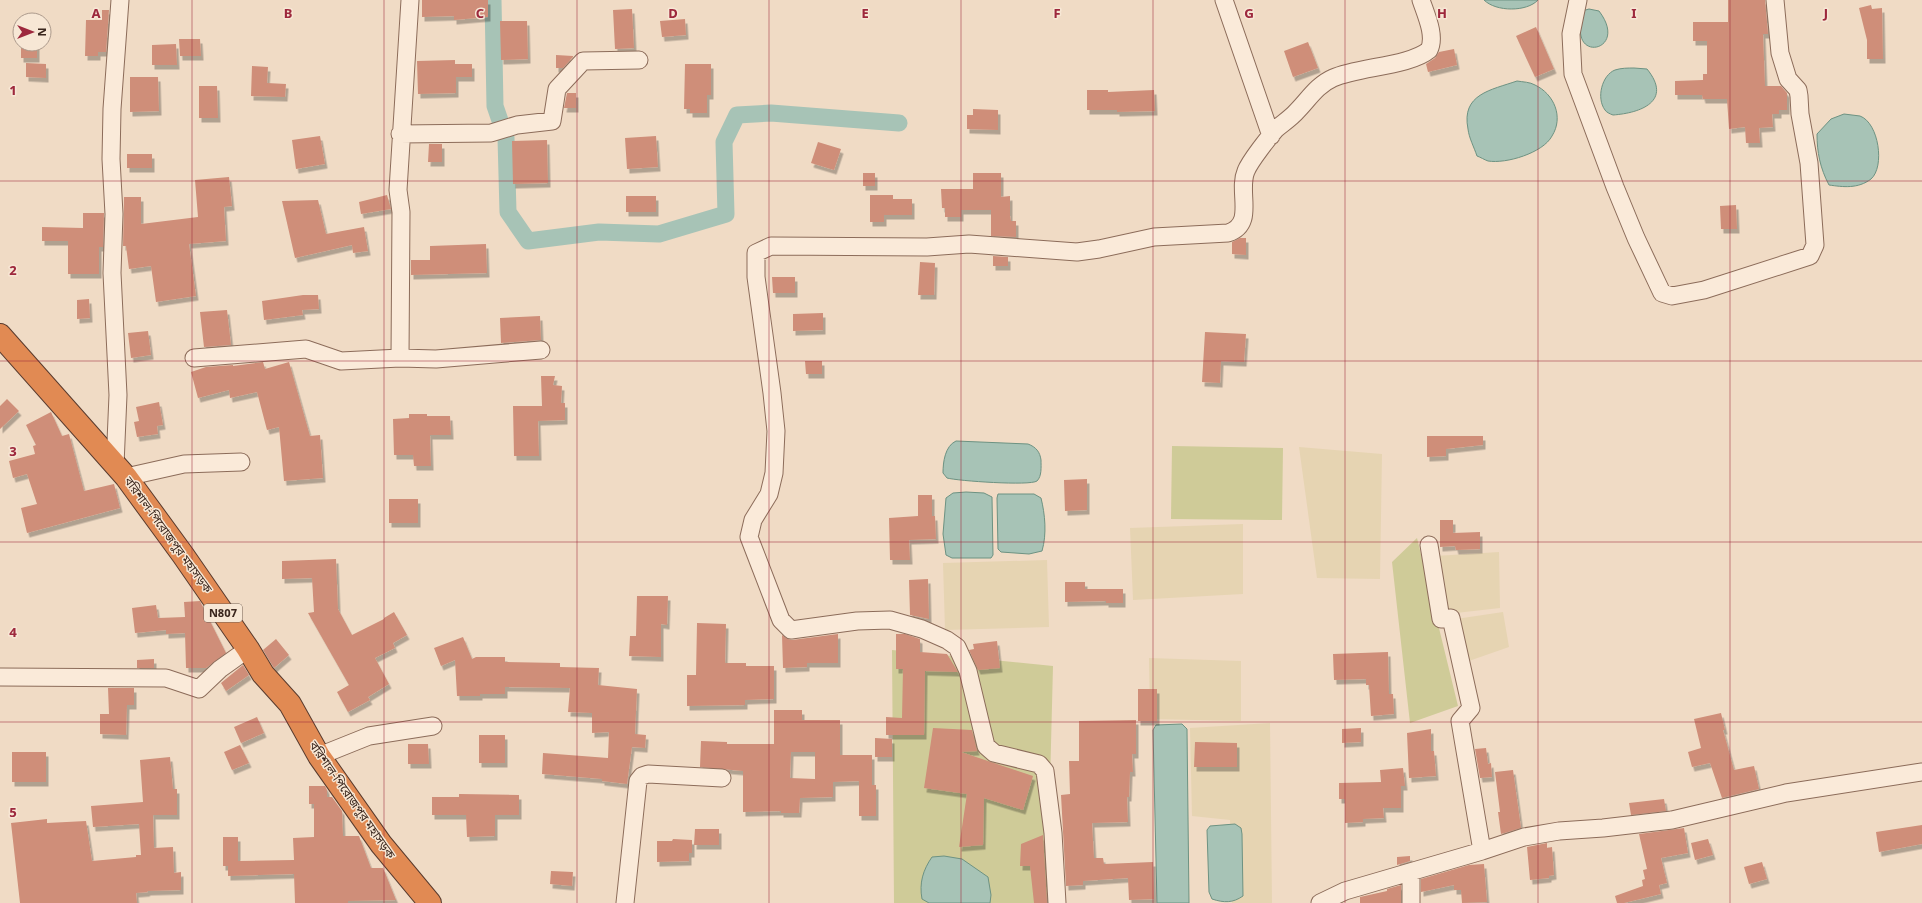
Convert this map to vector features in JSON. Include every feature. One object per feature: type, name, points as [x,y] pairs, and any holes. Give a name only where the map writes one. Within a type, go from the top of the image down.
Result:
[{"type":"highway","name":"বরিশাল-পিরোজপুর মহাসড়ক","points":[[0,335],[121,471],[183,554],[248,649],[263,674],[290,704],[319,756],[381,844],[430,903]]},
{"type":"street","points":[[120,0],[112,109],[114,214],[112,273],[121,471],[184,464],[241,462]]},
{"type":"street","points":[[400,358],[401,212],[398,190],[400,134],[410,0]]},
{"type":"street","points":[[1224,0],[1271,136]]},
{"type":"street","points":[[1057,903],[1053,833],[1045,771],[1039,764],[994,753],[986,746],[968,671],[957,647],[947,640],[922,629],[890,620],[858,621],[791,630],[781,620],[749,537],[753,520],[769,494],[774,473],[776,431],[756,277],[756,252],[771,246],[927,247],[968,244],[1077,252],[1099,249],[1154,237],[1228,233],[1234,231],[1242,222],[1246,171],[1271,136],[1297,111],[1314,91],[1331,78],[1354,71],[1413,58],[1429,50],[1432,41],[1421,0]]},
{"type":"street","points":[[1578,0],[1571,34],[1573,74],[1582,103],[1636,238],[1657,284],[1662,292],[1672,296],[1704,290],[1810,256],[1815,245],[1808,163],[1800,114],[1799,96],[1798,90],[1788,79],[1780,53],[1776,0]]},
{"type":"street","points":[[400,134],[491,133],[517,125],[552,121],[558,89],[583,61],[639,60]]},
{"type":"street","points":[[194,358],[306,349],[341,361],[400,358],[436,359],[541,350]]},
{"type":"street","points":[[1428,545],[1441,619],[1451,618],[1471,708],[1460,721],[1482,851]]},
{"type":"street","points":[[0,677],[166,678],[199,689],[220,669],[248,649]]},
{"type":"street","points":[[319,756],[369,736],[433,726]]},
{"type":"street","points":[[1320,903],[1345,890],[1482,851],[1524,837],[1672,820],[1786,793],[1922,772]]},
{"type":"street","points":[[625,903],[638,780],[642,776],[648,774],[722,778]]},
{"type":"street","points":[[1411,872],[1411,903]]},
{"type":"shaded area","points":[[1484,0],[1538,0],[1527,7],[1511,9],[1496,7]]},
{"type":"shaded area","points":[[1589,9],[1599,11],[1606,23],[1608,32],[1606,40],[1602,45],[1596,47],[1590,47],[1584,43],[1580,33],[1582,11]]},
{"type":"shaded area","points":[[1622,68],[1647,69],[1654,80],[1657,89],[1655,97],[1643,108],[1624,114],[1613,115],[1608,113],[1602,105],[1601,99],[1604,82],[1610,73],[1615,70]]},
{"type":"shaded area","points":[[1517,81],[1533,84],[1542,89],[1552,100],[1557,114],[1555,129],[1547,142],[1541,148],[1533,152],[1504,161],[1488,161],[1477,156],[1470,139],[1467,117],[1469,108],[1480,95],[1497,87]]},
{"type":"shaded area","points":[[1844,114],[1860,116],[1867,120],[1876,136],[1878,146],[1878,165],[1875,173],[1871,179],[1856,186],[1829,185],[1820,160],[1817,134],[1831,119]]},
{"type":"shaded area","points":[[956,441],[1028,444],[1035,448],[1040,455],[1040,477],[1037,481],[1022,483],[978,482],[947,478],[943,473],[944,459],[949,447]]},
{"type":"shaded area","points":[[1172,446],[1283,448],[1282,520],[1171,519]]},
{"type":"shaded area","points":[[1299,447],[1382,454],[1380,579],[1317,578]]},
{"type":"shaded area","points":[[953,493],[984,493],[992,497],[993,555],[991,558],[952,558],[946,555],[943,534],[946,498]]},
{"type":"shaded area","points":[[998,494],[1034,494],[1041,498],[1045,524],[1045,538],[1042,551],[1029,554],[1001,552],[998,549]]},
{"type":"shaded area","points":[[1243,524],[1243,594],[1133,600],[1130,528]]},
{"type":"shaded area","points":[[1417,538],[1458,706],[1410,723],[1392,562]]},
{"type":"shaded area","points":[[1499,552],[1500,608],[1447,614],[1435,556]]},
{"type":"shaded area","points":[[1047,560],[1049,627],[945,630],[943,563]]},
{"type":"shaded area","points":[[1503,612],[1509,647],[1466,662],[1456,619]]},
{"type":"shaded area","points":[[892,650],[1053,666],[1047,903],[894,903]]},
{"type":"shaded area","points":[[1149,658],[1241,661],[1241,721],[1150,719]]},
{"type":"shaded area","points":[[1270,723],[1272,903],[1232,903],[1230,820],[1192,816],[1190,728]]},
{"type":"shaded area","points":[[1182,724],[1187,729],[1189,903],[1157,903],[1153,730],[1156,725]]},
{"type":"shaded area","points":[[1235,824],[1241,828],[1242,834],[1243,896],[1228,902],[1212,899],[1209,892],[1207,830],[1210,826]]},
{"type":"shaded area","points":[[944,856],[962,859],[988,877],[991,895],[990,903],[929,903],[922,899],[921,882],[926,867],[932,857]]},
{"type":"building","points":[[422,0],[488,0],[488,17],[454,20],[454,16],[422,17]]},
{"type":"building","points":[[1728,0],[1765,0],[1768,34],[1763,34],[1765,86],[1781,86],[1787,93],[1787,110],[1779,110],[1779,114],[1772,114],[1773,127],[1759,128],[1760,143],[1746,143],[1745,127],[1729,129],[1727,99],[1703,99],[1702,95],[1675,95],[1675,81],[1703,80],[1703,74],[1707,74],[1707,41],[1693,41],[1693,22],[1728,22]]},
{"type":"building","points":[[1871,5],[1872,9],[1882,8],[1883,59],[1867,59],[1867,40],[1859,8]]},
{"type":"building","points":[[632,9],[634,48],[615,49],[613,10]]},
{"type":"building","points":[[102,10],[109,10],[106,52],[98,52],[98,56],[85,56],[86,20],[102,20]]},
{"type":"building","points":[[685,19],[686,35],[662,37],[660,21]]},
{"type":"building","points":[[500,21],[527,21],[528,59],[501,60]]},
{"type":"building","points":[[1536,27],[1554,69],[1535,77],[1516,36]]},
{"type":"building","points":[[179,39],[200,39],[201,56],[180,56]]},
{"type":"building","points":[[1308,42],[1318,68],[1293,77],[1284,51]]},
{"type":"building","points":[[176,44],[177,65],[152,65],[152,45]]},
{"type":"building","points":[[1454,49],[1457,65],[1428,72],[1426,64],[1435,58],[1439,52]]},
{"type":"building","points":[[21,52],[37,52],[37,58],[21,58]]},
{"type":"building","points":[[556,55],[573,57],[563,68],[556,68]]},
{"type":"building","points":[[455,60],[455,64],[472,64],[472,77],[456,77],[456,93],[418,94],[417,61]]},
{"type":"building","points":[[26,63],[46,64],[46,78],[26,77]]},
{"type":"building","points":[[685,64],[711,64],[711,95],[707,95],[707,113],[690,113],[690,109],[684,109]]},
{"type":"building","points":[[252,66],[268,67],[267,83],[286,84],[285,97],[251,96]]},
{"type":"building","points":[[130,77],[158,77],[159,111],[130,112]]},
{"type":"building","points":[[199,86],[217,86],[218,118],[199,118]]},
{"type":"building","points":[[1087,90],[1108,90],[1108,92],[1154,90],[1155,111],[1117,112],[1117,110],[1087,110]]},
{"type":"building","points":[[567,93],[576,93],[576,108],[564,108]]},
{"type":"building","points":[[973,109],[998,110],[998,130],[967,129],[967,115],[973,115]]},
{"type":"building","points":[[320,136],[325,164],[296,169],[292,140]]},
{"type":"building","points":[[656,136],[658,167],[627,169],[625,138]]},
{"type":"building","points":[[547,140],[548,183],[513,184],[512,141]]},
{"type":"building","points":[[818,142],[841,149],[834,170],[811,163]]},
{"type":"building","points":[[429,144],[442,144],[442,162],[428,162]]},
{"type":"building","points":[[127,154],[152,154],[152,168],[127,168]]},
{"type":"building","points":[[863,173],[875,173],[875,186],[863,186]]},
{"type":"building","points":[[973,173],[1001,173],[1001,197],[1010,196],[1010,216],[1011,221],[1016,221],[1016,237],[991,236],[991,210],[961,210],[961,217],[945,217],[945,208],[942,208],[941,189],[973,189]]},
{"type":"building","points":[[229,177],[232,206],[224,207],[226,241],[189,244],[196,296],[156,302],[151,266],[129,269],[126,246],[123,246],[124,197],[141,197],[141,224],[198,217],[195,180]]},
{"type":"building","points":[[387,195],[391,209],[361,214],[359,202]]},
{"type":"building","points":[[870,195],[893,195],[893,199],[912,199],[912,215],[884,215],[884,222],[870,222]]},
{"type":"building","points":[[626,196],[656,196],[656,212],[626,212]]},
{"type":"building","points":[[318,200],[326,234],[364,227],[368,251],[353,253],[352,245],[295,258],[282,201]]},
{"type":"building","points":[[1736,205],[1737,229],[1721,229],[1720,206]]},
{"type":"building","points":[[83,213],[104,213],[103,247],[99,247],[99,274],[68,274],[68,241],[42,241],[42,227],[83,228]]},
{"type":"building","points":[[1240,238],[1246,238],[1246,255],[1232,254],[1232,242]]},
{"type":"building","points":[[486,244],[487,273],[411,275],[411,260],[430,260],[430,246]]},
{"type":"building","points":[[993,256],[1008,257],[1008,266],[993,266]]},
{"type":"building","points":[[920,262],[935,263],[934,295],[918,295]]},
{"type":"building","points":[[772,277],[795,277],[795,293],[773,293]]},
{"type":"building","points":[[303,295],[318,295],[319,309],[302,310],[303,315],[264,320],[262,301]]},
{"type":"building","points":[[89,299],[90,318],[77,319],[77,300]]},
{"type":"building","points":[[227,310],[231,345],[204,347],[200,312]]},
{"type":"building","points":[[823,313],[823,330],[793,331],[793,314]]},
{"type":"building","points":[[540,316],[541,340],[501,343],[500,318]]},
{"type":"building","points":[[148,331],[151,355],[131,358],[128,333]]},
{"type":"building","points":[[1205,332],[1246,334],[1244,362],[1221,361],[1220,383],[1202,382]]},
{"type":"building","points":[[805,361],[822,361],[822,374],[806,374]]},
{"type":"building","points":[[263,362],[265,369],[289,362],[310,436],[320,435],[323,478],[284,481],[279,427],[267,430],[257,392],[230,398],[229,390],[198,398],[191,372],[206,367],[233,366]]},
{"type":"building","points":[[541,376],[555,376],[553,385],[562,386],[561,403],[565,403],[565,420],[538,421],[539,456],[514,456],[513,406],[542,406]]},
{"type":"building","points":[[7,399],[19,411],[0,429],[0,406]]},
{"type":"building","points":[[159,402],[163,425],[157,426],[158,434],[137,437],[134,422],[139,421],[136,407]]},
{"type":"building","points":[[51,412],[62,436],[69,434],[84,491],[114,484],[120,508],[27,533],[21,508],[37,504],[27,474],[13,478],[9,461],[35,454],[33,446],[36,445],[26,425]]},
{"type":"building","points":[[409,414],[450,416],[451,435],[430,435],[431,466],[414,466],[413,455],[394,455],[393,419],[409,418]]},
{"type":"building","points":[[1427,436],[1483,436],[1483,445],[1446,449],[1446,456],[1427,457]]},
{"type":"building","points":[[1087,479],[1087,510],[1065,511],[1064,480]]},
{"type":"building","points":[[918,495],[932,495],[932,516],[935,516],[936,539],[909,540],[910,560],[890,560],[889,518],[918,516]]},
{"type":"building","points":[[389,499],[418,499],[418,523],[389,523]]},
{"type":"building","points":[[1440,520],[1453,520],[1453,533],[1480,532],[1480,549],[1456,550],[1455,546],[1440,547]]},
{"type":"building","points":[[336,559],[338,609],[352,635],[384,619],[394,612],[407,635],[393,643],[395,648],[375,658],[389,684],[368,697],[370,700],[348,712],[337,692],[349,685],[308,613],[314,612],[312,578],[282,579],[282,561]]},
{"type":"building","points":[[928,579],[929,619],[910,615],[909,580]]},
{"type":"building","points":[[1065,582],[1085,582],[1085,589],[1123,589],[1123,603],[1106,603],[1106,601],[1065,602]]},
{"type":"building","points":[[637,596],[668,596],[667,625],[661,624],[661,657],[629,656],[630,636],[636,636]]},
{"type":"building","points":[[200,601],[226,653],[206,668],[186,668],[185,633],[166,634],[166,630],[135,633],[132,608],[156,605],[158,618],[185,617],[184,602]]},
{"type":"building","points":[[697,623],[726,624],[725,663],[746,663],[746,666],[774,666],[774,699],[745,700],[745,705],[687,706],[687,675],[696,675]]},
{"type":"building","points":[[838,634],[838,663],[807,663],[807,667],[783,668],[782,635],[792,640]]},
{"type":"building","points":[[896,634],[905,634],[920,639],[920,652],[947,654],[958,672],[925,671],[924,735],[886,735],[886,717],[902,718],[903,669],[896,669]]},
{"type":"building","points":[[463,637],[472,659],[476,657],[505,657],[505,662],[560,663],[560,667],[599,668],[598,685],[637,689],[635,734],[646,735],[645,748],[632,747],[627,784],[602,781],[602,779],[542,774],[543,753],[608,758],[609,732],[592,733],[592,713],[568,712],[570,688],[505,687],[505,694],[457,696],[455,660],[441,666],[434,648]]},
{"type":"building","points":[[276,639],[289,655],[274,668],[263,650]]},
{"type":"building","points":[[997,641],[1000,668],[978,670],[969,650],[974,649],[973,644]]},
{"type":"building","points":[[1388,652],[1389,694],[1393,694],[1394,714],[1371,716],[1369,685],[1366,685],[1366,679],[1334,680],[1333,654]]},
{"type":"building","points":[[154,659],[154,668],[137,668],[137,660]]},
{"type":"building","points":[[243,665],[249,675],[226,691],[221,683]]},
{"type":"building","points":[[108,688],[134,688],[134,705],[127,705],[126,735],[100,734],[100,714],[109,714]]},
{"type":"building","points":[[1138,689],[1157,689],[1157,721],[1138,721]]},
{"type":"building","points":[[774,710],[802,710],[802,720],[840,720],[840,755],[872,755],[872,785],[876,785],[876,816],[859,816],[859,781],[833,782],[833,797],[800,798],[799,813],[781,813],[781,811],[743,812],[743,771],[700,767],[701,741],[727,742],[727,744],[774,744]],"holes":[[[791,752],[815,752],[815,779],[790,778]]]},
{"type":"building","points":[[1721,713],[1725,730],[1723,730],[1734,770],[1754,766],[1759,789],[1722,798],[1710,763],[1692,767],[1688,752],[1701,748],[1694,719]]},
{"type":"building","points":[[257,717],[264,733],[241,743],[234,727]]},
{"type":"building","points":[[1136,720],[1136,754],[1132,754],[1133,772],[1130,772],[1129,797],[1127,797],[1128,822],[1092,823],[1094,858],[1103,858],[1104,864],[1153,862],[1154,899],[1129,900],[1128,878],[1083,881],[1083,885],[1066,886],[1061,795],[1070,794],[1069,761],[1079,761],[1079,721]]},
{"type":"building","points":[[933,728],[972,730],[977,751],[961,752],[1033,776],[1023,810],[984,798],[983,845],[959,847],[967,794],[924,788]]},
{"type":"building","points":[[1361,728],[1361,742],[1342,743],[1342,729]]},
{"type":"building","points":[[1431,729],[1431,751],[1434,751],[1436,776],[1409,778],[1407,733]]},
{"type":"building","points":[[479,735],[505,735],[505,763],[479,763]]},
{"type":"building","points":[[875,738],[892,739],[892,757],[875,757]]},
{"type":"building","points":[[1195,742],[1237,743],[1237,767],[1194,767]]},
{"type":"building","points":[[408,744],[428,744],[429,764],[408,764]]},
{"type":"building","points":[[240,745],[249,763],[232,770],[224,752]]},
{"type":"building","points":[[1486,748],[1488,764],[1491,763],[1492,777],[1480,778],[1475,749]]},
{"type":"building","points":[[12,752],[46,752],[46,782],[12,782]]},
{"type":"building","points":[[170,757],[173,789],[177,789],[177,815],[153,815],[154,848],[173,847],[174,873],[181,872],[181,890],[147,891],[148,892],[136,893],[137,903],[20,903],[11,823],[47,819],[47,823],[86,821],[92,861],[136,857],[136,855],[141,855],[139,824],[93,827],[91,806],[143,802],[140,760]]},
{"type":"building","points":[[1403,768],[1405,786],[1401,786],[1401,808],[1383,808],[1384,818],[1363,819],[1363,822],[1345,823],[1345,799],[1339,799],[1339,783],[1381,782],[1380,770]]},
{"type":"building","points":[[1513,770],[1521,828],[1501,834],[1495,772]]},
{"type":"building","points":[[309,786],[325,786],[327,790],[327,797],[332,797],[342,811],[343,836],[359,836],[371,868],[383,868],[396,900],[348,901],[348,903],[295,903],[294,874],[228,876],[228,866],[223,866],[223,837],[238,837],[238,861],[294,860],[293,838],[314,837],[314,804],[309,804]]},
{"type":"building","points":[[459,794],[519,795],[519,815],[495,815],[495,836],[467,837],[466,815],[432,815],[432,797],[459,797]]},
{"type":"building","points":[[1664,799],[1666,811],[1631,815],[1629,803]]},
{"type":"building","points":[[1922,825],[1922,844],[1879,852],[1876,832]]},
{"type":"building","points":[[1684,828],[1688,853],[1661,858],[1667,883],[1659,885],[1661,894],[1624,903],[1617,903],[1615,896],[1643,886],[1642,880],[1645,879],[1643,870],[1647,869],[1639,834]]},
{"type":"building","points":[[695,829],[719,829],[719,845],[694,845]]},
{"type":"building","points":[[1043,835],[1047,903],[1034,903],[1030,866],[1020,866],[1021,844]]},
{"type":"building","points":[[673,839],[692,840],[692,853],[689,853],[689,861],[657,862],[657,841],[672,841]]},
{"type":"building","points":[[1708,839],[1713,855],[1695,860],[1691,843]]},
{"type":"building","points":[[1547,843],[1547,848],[1552,847],[1554,875],[1549,876],[1549,878],[1530,880],[1527,847]]},
{"type":"building","points":[[1410,856],[1410,861],[1397,865],[1397,857]]},
{"type":"building","points":[[1762,862],[1767,879],[1749,884],[1744,867]]},
{"type":"building","points":[[1484,864],[1487,902],[1462,903],[1461,890],[1454,890],[1454,885],[1421,892],[1421,879],[1469,865]]},
{"type":"building","points":[[551,871],[573,872],[572,886],[550,884]]},
{"type":"building","points":[[1401,885],[1401,903],[1360,903],[1360,897],[1387,891],[1387,889]]},
{"type":"waterway","points":[[493,0],[495,106],[506,138],[508,212],[528,241],[599,232],[659,234],[726,214],[724,142],[737,115],[771,113],[899,123]]}]
